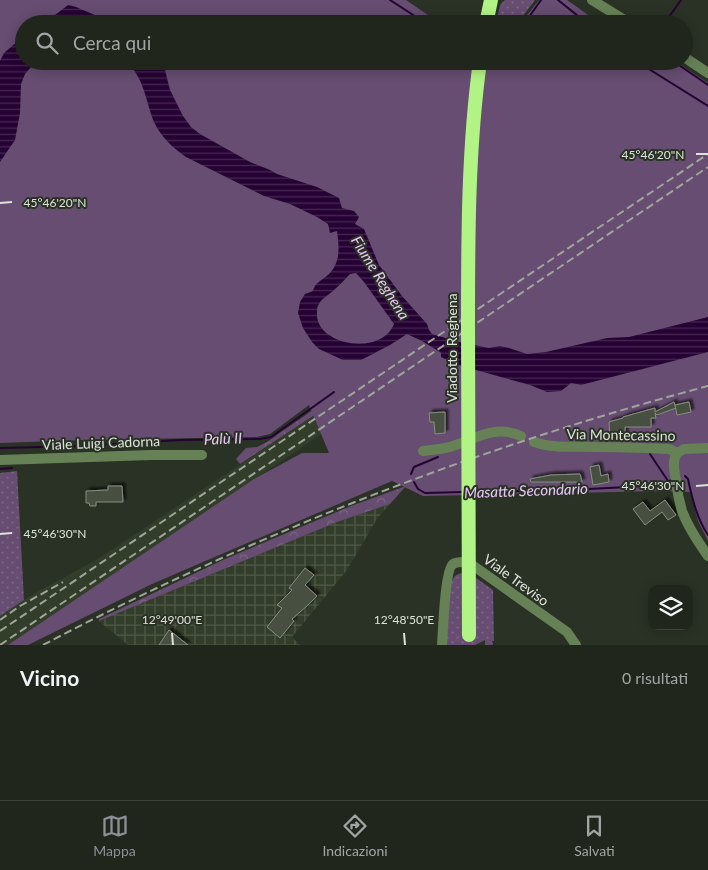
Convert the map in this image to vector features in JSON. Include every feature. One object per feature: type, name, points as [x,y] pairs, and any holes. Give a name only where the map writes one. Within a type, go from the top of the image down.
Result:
[{"type":"highway","points":[[488,15],[491,0]]},
{"type":"highway","name":"Viadotto Reghena","points":[[470,640],[469,193],[472,131],[479,70]]},
{"type":"street","points":[[592,0],[616,15]]},
{"type":"street","points":[[693,63],[708,73]]},
{"type":"street","points":[[423,451],[452,446],[494,431],[514,432],[522,436]]},
{"type":"street","name":"Via Montecassino","points":[[534,442],[554,447],[594,446],[669,449],[677,453],[684,449],[708,448]]},
{"type":"street","points":[[677,453],[674,458],[674,465],[682,511],[693,534],[708,556]]},
{"type":"street","name":"Viale Luigi Cadorna","points":[[0,460],[202,455]]},
{"type":"street","name":"Viale Treviso","points":[[442,645],[449,568],[454,563],[461,561],[468,562],[567,632],[576,645]]},
{"type":"shaded area","points":[[419,346],[421,367],[9,645],[0,645],[0,616],[35,593],[96,560]]},
{"type":"shaded area","points":[[390,504],[377,519],[347,570],[292,637],[300,645],[128,645],[99,621],[337,522]]},
{"type":"green space","points":[[0,0],[406,0],[428,15],[15,15],[15,70],[688,70],[708,83],[708,541],[698,521],[690,492],[423,496],[392,481],[152,584],[28,645],[8,645],[254,479],[302,453],[329,453],[309,405],[270,434],[257,437],[0,443]]},
{"type":"green space","points":[[505,0],[535,0],[524,15],[498,15],[500,5]]},
{"type":"green space","points":[[539,0],[567,0],[588,15],[527,15]]},
{"type":"green space","points":[[340,391],[345,395],[240,464],[236,459],[246,448],[257,447],[267,442]]},
{"type":"green space","points":[[17,471],[24,600],[0,616],[0,473]]},
{"type":"green space","points":[[406,486],[390,504],[337,522],[99,621],[99,619],[225,559],[351,506]]},
{"type":"green space","points":[[469,573],[493,590],[493,645],[485,645],[485,640],[475,645],[447,645],[448,609],[452,582],[457,575]]},
{"type":"water","points":[[68,5],[95,15],[55,15]]},
{"type":"water","points":[[15,44],[15,70],[28,70],[21,84],[20,113],[15,140],[0,162],[0,61],[4,53]]},
{"type":"water","name":"Fiume Reghena","points":[[133,70],[165,70],[170,90],[183,116],[191,127],[200,134],[250,162],[277,174],[317,187],[339,198],[342,208],[354,211],[359,217],[355,224],[364,229],[379,265],[402,296],[427,324],[432,334],[489,348],[500,346],[527,354],[546,352],[607,338],[629,337],[708,317],[708,352],[581,385],[571,383],[561,391],[547,392],[530,385],[458,365],[441,357],[440,352],[407,334],[361,360],[343,360],[319,349],[303,328],[298,313],[300,302],[305,294],[313,291],[315,286],[329,274],[336,264],[339,248],[337,231],[330,233],[328,224],[317,217],[290,204],[264,196],[186,157],[177,150],[168,142],[154,122],[142,86]],"holes":[[[356,273],[394,324],[387,334],[376,341],[364,344],[350,343],[337,339],[319,325],[318,307],[321,301],[350,274]]]},
{"type":"building","points":[[674,402],[676,408],[657,415],[655,413],[656,418],[651,418],[651,427],[625,427],[625,437],[610,438],[609,422],[655,408],[655,412]]},
{"type":"building","points":[[689,402],[691,412],[677,415],[675,405]]},
{"type":"building","points":[[445,412],[445,433],[435,434],[434,422],[430,422],[429,413]]},
{"type":"building","points":[[599,465],[601,476],[608,474],[609,482],[593,485],[590,467]]},
{"type":"building","points":[[580,474],[582,482],[531,482],[530,479],[551,475]]},
{"type":"building","points":[[108,486],[122,486],[123,502],[96,502],[96,506],[90,506],[89,503],[86,503],[86,491],[108,490]]},
{"type":"building","points":[[665,500],[676,515],[668,520],[662,512],[645,525],[633,509],[643,502],[650,511]]},
{"type":"building","points":[[305,568],[314,575],[305,585],[317,596],[292,619],[294,621],[280,638],[267,627],[282,608],[277,605],[292,590],[289,588]]},
{"type":"building","points":[[169,630],[188,645],[159,645]]},
{"type":"waterway","points":[[390,0],[413,15]]},
{"type":"waterway","points":[[530,15],[541,0]]},
{"type":"waterway","points":[[558,0],[577,15]]},
{"type":"waterway","points":[[670,15],[681,0]]},
{"type":"waterway","points":[[650,70],[708,106]]},
{"type":"waterway","points":[[686,70],[708,85]]},
{"type":"waterway","name":"Palù II","points":[[96,445],[271,437],[334,392]]},
{"type":"waterway","name":"Palù II","points":[[0,448],[81,446]]},
{"type":"waterway","points":[[650,454],[668,481]]},
{"type":"waterway","points":[[411,474],[414,467],[438,457]]},
{"type":"waterway","points":[[0,469],[12,468]]},
{"type":"waterway","name":"Masatta Secondario","points":[[685,476],[688,479],[698,515],[708,535]]},
{"type":"waterway","name":"Masatta Secondario","points":[[474,492],[629,487],[657,485],[672,480]]},
{"type":"waterway","name":"Masatta Secondario","points":[[414,482],[418,489],[425,493],[464,492]]},
{"type":"railway","points":[[0,631],[708,154]]},
{"type":"railway","points":[[0,645],[708,167]]},
{"type":"railway","points":[[43,645],[204,566],[285,530],[368,497],[452,465],[537,437],[622,410],[708,386]]},
{"type":"railway","points":[[0,620],[20,606],[63,582]]}]
